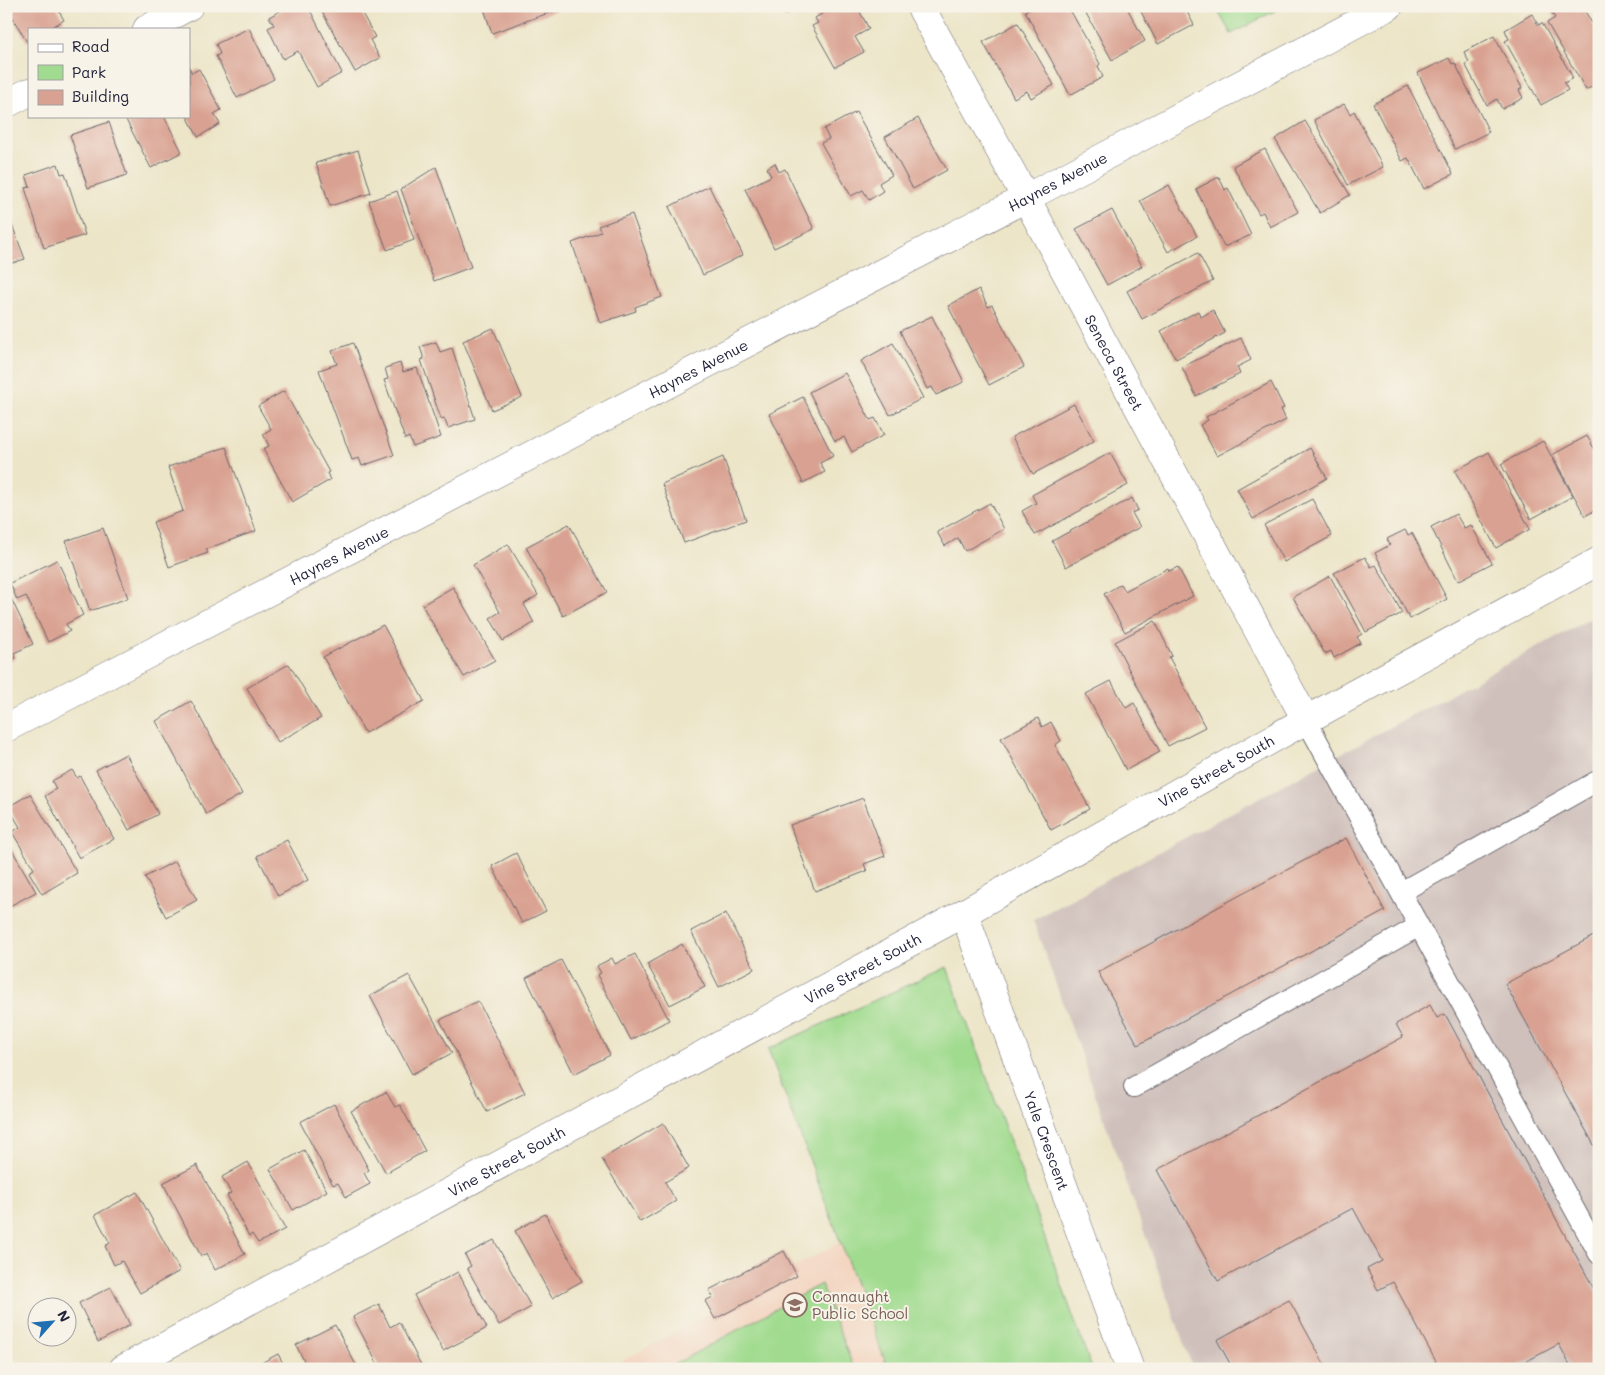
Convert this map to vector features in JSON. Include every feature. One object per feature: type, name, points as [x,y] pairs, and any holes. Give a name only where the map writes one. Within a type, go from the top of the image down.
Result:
[{"type":"street","points":[[149,28],[189,6]]},
{"type":"street","name":"Seneca Street","points":[[920,6],[1026,198],[1306,720]]},
{"type":"street","name":"Haynes Avenue","points":[[6,728],[1026,198],[1389,6]]},
{"type":"street","points":[[6,104],[28,93]]},
{"type":"street","name":"Vine Street South","points":[[123,1369],[964,913],[1306,720],[1599,561]]},
{"type":"street","name":"Yale Crescent","points":[[964,913],[1130,1369]]},
{"type":"lane","points":[[1306,720],[1599,1254]]},
{"type":"lane","points":[[1401,892],[1599,780]]},
{"type":"lane","points":[[1134,1087],[1419,926]]},
{"type":"shaded area","points":[[1599,614],[1599,1369],[1193,1369],[1033,920]]},
{"type":"shaded area","name":"Connaught Public School","points":[[842,1241],[888,1369],[608,1369]]},
{"type":"green space","points":[[1215,6],[1284,6],[1231,34]]},
{"type":"green space","points":[[947,967],[1092,1369],[888,1369],[768,1049]]},
{"type":"green space","points":[[821,1284],[854,1369],[666,1369]]},
{"type":"building","points":[[6,6],[56,6],[64,20],[51,28],[28,28],[27,42]]},
{"type":"building","points":[[289,6],[302,6],[304,10],[309,8],[342,73],[317,87],[298,51],[283,59],[268,28],[274,25],[269,17]]},
{"type":"building","points":[[319,6],[358,6],[375,37],[370,40],[380,58],[355,72]]},
{"type":"building","points":[[483,6],[559,6],[560,9],[492,33]]},
{"type":"building","points":[[780,6],[800,6],[785,15]]},
{"type":"building","points":[[835,6],[857,6],[869,29],[855,37],[864,52],[835,67],[812,26],[818,23],[815,18]]},
{"type":"building","points":[[1033,6],[1068,6],[1100,64],[1098,66],[1103,77],[1070,95],[1025,11]]},
{"type":"building","points":[[1082,6],[1126,6],[1145,41],[1112,60]]},
{"type":"building","points":[[1138,6],[1184,6],[1194,25],[1158,44]]},
{"type":"building","points":[[1553,6],[1582,6],[1599,35],[1599,83],[1586,90],[1547,23],[1555,18],[1549,8]]},
{"type":"building","points":[[1532,14],[1538,25],[1542,23],[1573,78],[1564,83],[1568,90],[1541,105],[1505,41],[1509,39],[1505,30]]},
{"type":"building","points":[[1018,23],[1054,85],[1031,98],[1027,91],[1014,98],[983,42]]},
{"type":"building","points":[[249,28],[274,79],[237,98],[216,56],[220,54],[216,44]]},
{"type":"building","points":[[1494,36],[1522,88],[1519,90],[1523,98],[1502,109],[1497,99],[1487,105],[1465,64],[1469,62],[1464,52]]},
{"type":"building","points":[[1449,58],[1452,64],[1455,63],[1489,132],[1455,149],[1418,73]]},
{"type":"building","points":[[190,69],[192,73],[199,69],[221,110],[214,114],[220,124],[198,137],[188,118],[190,118]]},
{"type":"building","points":[[1408,86],[1453,174],[1424,189],[1408,158],[1402,161],[1373,104]]},
{"type":"building","points":[[1344,104],[1350,114],[1354,111],[1383,167],[1348,185],[1314,120]]},
{"type":"building","points":[[856,112],[892,175],[879,183],[883,191],[869,200],[863,190],[851,196],[821,143],[829,139],[824,129]]},
{"type":"building","points":[[125,118],[165,118],[182,152],[151,168]]},
{"type":"building","points":[[918,118],[947,170],[913,189],[885,137]]},
{"type":"building","points":[[1305,121],[1350,195],[1320,213],[1275,139]]},
{"type":"building","points":[[109,122],[127,175],[88,188],[70,135]]},
{"type":"building","points":[[1265,149],[1298,212],[1270,227],[1263,212],[1259,214],[1233,166]]},
{"type":"building","points":[[358,150],[371,193],[330,206],[316,163]]},
{"type":"building","points":[[775,163],[779,172],[785,169],[814,229],[774,248],[745,189],[771,176],[767,168]]},
{"type":"building","points":[[58,164],[61,174],[65,173],[85,235],[44,248],[25,188],[30,187],[26,175]]},
{"type":"building","points":[[436,167],[471,267],[434,281],[401,189]]},
{"type":"building","points":[[1219,177],[1225,190],[1228,188],[1251,235],[1224,247],[1196,189]]},
{"type":"building","points":[[1169,185],[1197,236],[1168,252],[1140,201]]},
{"type":"building","points":[[709,186],[743,255],[703,275],[669,207]]},
{"type":"building","points":[[397,191],[414,240],[387,250],[369,201]]},
{"type":"building","points":[[6,209],[25,259],[6,265]]},
{"type":"building","points":[[1112,210],[1142,266],[1107,285],[1076,229]]},
{"type":"building","points":[[632,214],[662,297],[635,307],[636,311],[600,323],[572,243],[601,232],[598,226]]},
{"type":"building","points":[[1198,253],[1213,281],[1142,319],[1127,291]]},
{"type":"building","points":[[979,289],[988,307],[992,305],[1024,367],[989,385],[948,306]]},
{"type":"building","points":[[1213,310],[1225,333],[1176,359],[1161,331],[1198,311],[1201,317]]},
{"type":"building","points":[[932,316],[964,382],[936,395],[932,387],[927,389],[900,331]]},
{"type":"building","points":[[493,328],[522,397],[492,410],[463,341]]},
{"type":"building","points":[[1241,338],[1251,360],[1237,367],[1240,374],[1196,396],[1182,367]]},
{"type":"building","points":[[436,342],[440,352],[452,348],[475,419],[448,428],[444,418],[441,419],[421,360],[424,359],[420,347]]},
{"type":"building","points":[[353,343],[394,455],[362,466],[359,458],[352,460],[319,370],[337,364],[332,351]]},
{"type":"building","points":[[893,343],[923,398],[890,415],[861,361]]},
{"type":"building","points":[[400,363],[403,372],[417,368],[441,437],[413,447],[409,437],[405,439],[384,380],[388,379],[385,368]]},
{"type":"building","points":[[845,373],[870,420],[875,418],[884,435],[852,452],[844,437],[835,441],[809,392]]},
{"type":"building","points":[[1271,382],[1284,408],[1281,409],[1286,420],[1217,456],[1200,425],[1208,420],[1206,417]]},
{"type":"building","points":[[284,391],[329,472],[327,473],[330,480],[292,502],[263,449],[269,446],[263,434],[271,429],[258,406]]},
{"type":"building","points":[[803,397],[833,456],[820,463],[825,472],[803,483],[769,414]]},
{"type":"building","points":[[1074,404],[1094,441],[1033,474],[1012,437]]},
{"type":"building","points":[[1587,436],[1599,457],[1599,508],[1585,516],[1552,455]]},
{"type":"building","points":[[1543,441],[1573,496],[1531,519],[1501,464]]},
{"type":"building","points":[[226,447],[256,531],[206,549],[208,553],[169,567],[153,522],[183,511],[168,467]]},
{"type":"building","points":[[1310,448],[1327,478],[1253,519],[1237,489]]},
{"type":"building","points":[[1489,452],[1530,529],[1496,548],[1455,471]]},
{"type":"building","points":[[1110,453],[1128,485],[1035,535],[1022,511],[1036,503],[1032,495]]},
{"type":"building","points":[[723,457],[746,520],[684,543],[662,484]]},
{"type":"building","points":[[1132,498],[1138,510],[1132,513],[1140,527],[1066,567],[1052,541]]},
{"type":"building","points":[[1312,499],[1332,536],[1284,562],[1264,525]]},
{"type":"building","points":[[990,503],[1004,529],[965,551],[958,538],[945,546],[937,532]]},
{"type":"building","points":[[1456,514],[1464,528],[1471,525],[1492,563],[1458,581],[1431,527]]},
{"type":"building","points":[[569,524],[607,592],[563,616],[526,547]]},
{"type":"building","points":[[103,528],[128,598],[90,611],[66,541]]},
{"type":"building","points":[[1405,530],[1408,535],[1412,533],[1447,599],[1410,619],[1375,553],[1390,545],[1387,539]]},
{"type":"building","points":[[508,544],[538,595],[524,604],[534,623],[503,641],[490,618],[500,612],[473,565]]},
{"type":"building","points":[[1365,557],[1371,567],[1376,565],[1402,613],[1366,632],[1334,573]]},
{"type":"building","points":[[57,560],[83,615],[66,624],[70,631],[48,642],[26,596],[17,600],[10,583]]},
{"type":"building","points":[[1178,567],[1193,596],[1125,632],[1104,594],[1121,584],[1125,591],[1168,568],[1169,571]]},
{"type":"building","points":[[1330,576],[1362,634],[1357,637],[1361,643],[1334,658],[1331,651],[1325,654],[1293,597]]},
{"type":"building","points":[[453,587],[495,660],[464,677],[422,605]]},
{"type":"building","points":[[6,588],[33,644],[14,653],[16,658],[6,662]]},
{"type":"building","points":[[1155,621],[1172,656],[1169,657],[1205,727],[1168,746],[1115,642]]},
{"type":"building","points":[[383,625],[424,701],[365,733],[323,657]]},
{"type":"building","points":[[289,664],[321,718],[278,742],[247,688]]},
{"type":"building","points":[[1111,681],[1126,708],[1134,703],[1160,752],[1126,770],[1086,694]]},
{"type":"building","points":[[191,701],[242,794],[206,814],[156,721]]},
{"type":"building","points":[[1038,718],[1042,727],[1051,722],[1061,741],[1055,745],[1090,809],[1051,830],[1001,738]]},
{"type":"building","points":[[126,754],[158,814],[129,830],[96,770]]},
{"type":"building","points":[[72,770],[77,778],[80,776],[114,839],[79,858],[45,796],[56,789],[52,781]]},
{"type":"building","points":[[30,794],[77,873],[42,894],[29,872],[34,869],[12,832],[20,827],[8,807]]},
{"type":"building","points":[[863,798],[885,856],[864,864],[867,871],[815,891],[790,825]]},
{"type":"building","points":[[1346,838],[1385,911],[1138,1045],[1098,972]]},
{"type":"building","points":[[6,839],[36,892],[6,908]]},
{"type":"building","points":[[287,840],[308,880],[278,896],[257,856]]},
{"type":"building","points":[[516,853],[546,911],[522,923],[492,866]]},
{"type":"building","points":[[175,861],[197,900],[166,917],[145,877]]},
{"type":"building","points":[[726,913],[754,969],[719,987],[691,931]]},
{"type":"building","points":[[1599,933],[1599,1154],[1505,984]]},
{"type":"building","points":[[682,944],[705,987],[670,1005],[647,964]]},
{"type":"building","points":[[635,954],[669,1020],[631,1040],[597,975],[601,973],[597,966],[612,958],[615,964]]},
{"type":"building","points":[[561,960],[610,1055],[574,1074],[526,978]]},
{"type":"building","points":[[409,975],[452,1053],[412,1074],[370,996]]},
{"type":"building","points":[[478,1001],[525,1093],[487,1112],[440,1020]]},
{"type":"building","points":[[1430,1005],[1437,1018],[1445,1014],[1599,1298],[1599,1369],[1572,1369],[1559,1344],[1512,1369],[1440,1369],[1393,1282],[1378,1290],[1367,1269],[1382,1261],[1353,1208],[1218,1281],[1157,1170],[1403,1037],[1396,1024]]},
{"type":"building","points":[[386,1092],[395,1107],[400,1105],[425,1151],[386,1173],[351,1111]]},
{"type":"building","points":[[334,1104],[369,1170],[364,1173],[370,1184],[346,1197],[338,1183],[333,1185],[300,1122]]},
{"type":"building","points":[[663,1123],[689,1168],[665,1182],[676,1201],[640,1222],[602,1159]]},
{"type":"building","points":[[304,1150],[327,1191],[293,1210],[270,1169]]},
{"type":"building","points":[[248,1162],[285,1229],[258,1243],[252,1234],[249,1236],[227,1195],[231,1193],[222,1177]]},
{"type":"building","points":[[197,1165],[245,1254],[215,1270],[207,1253],[201,1256],[163,1183]]},
{"type":"building","points":[[137,1192],[180,1271],[140,1293],[122,1261],[114,1265],[105,1246],[110,1243],[95,1215]]},
{"type":"building","points":[[545,1214],[582,1281],[552,1298],[515,1231]]},
{"type":"building","points":[[494,1240],[531,1307],[499,1325],[467,1268],[471,1266],[465,1255]]},
{"type":"building","points":[[784,1251],[797,1276],[715,1319],[705,1301],[713,1297],[709,1290]]},
{"type":"building","points":[[458,1272],[487,1328],[443,1351],[414,1295]]},
{"type":"building","points":[[111,1287],[130,1325],[98,1342],[79,1303]]},
{"type":"building","points":[[1289,1300],[1327,1369],[1233,1369],[1217,1340]]},
{"type":"building","points":[[379,1304],[390,1327],[399,1322],[423,1369],[380,1369],[353,1317]]},
{"type":"building","points":[[335,1325],[358,1369],[308,1369],[296,1345]]},
{"type":"building","points":[[278,1354],[286,1369],[250,1369]]},
{"type":"place","name":"Connaught Public School","points":[[795,1305]]}]
